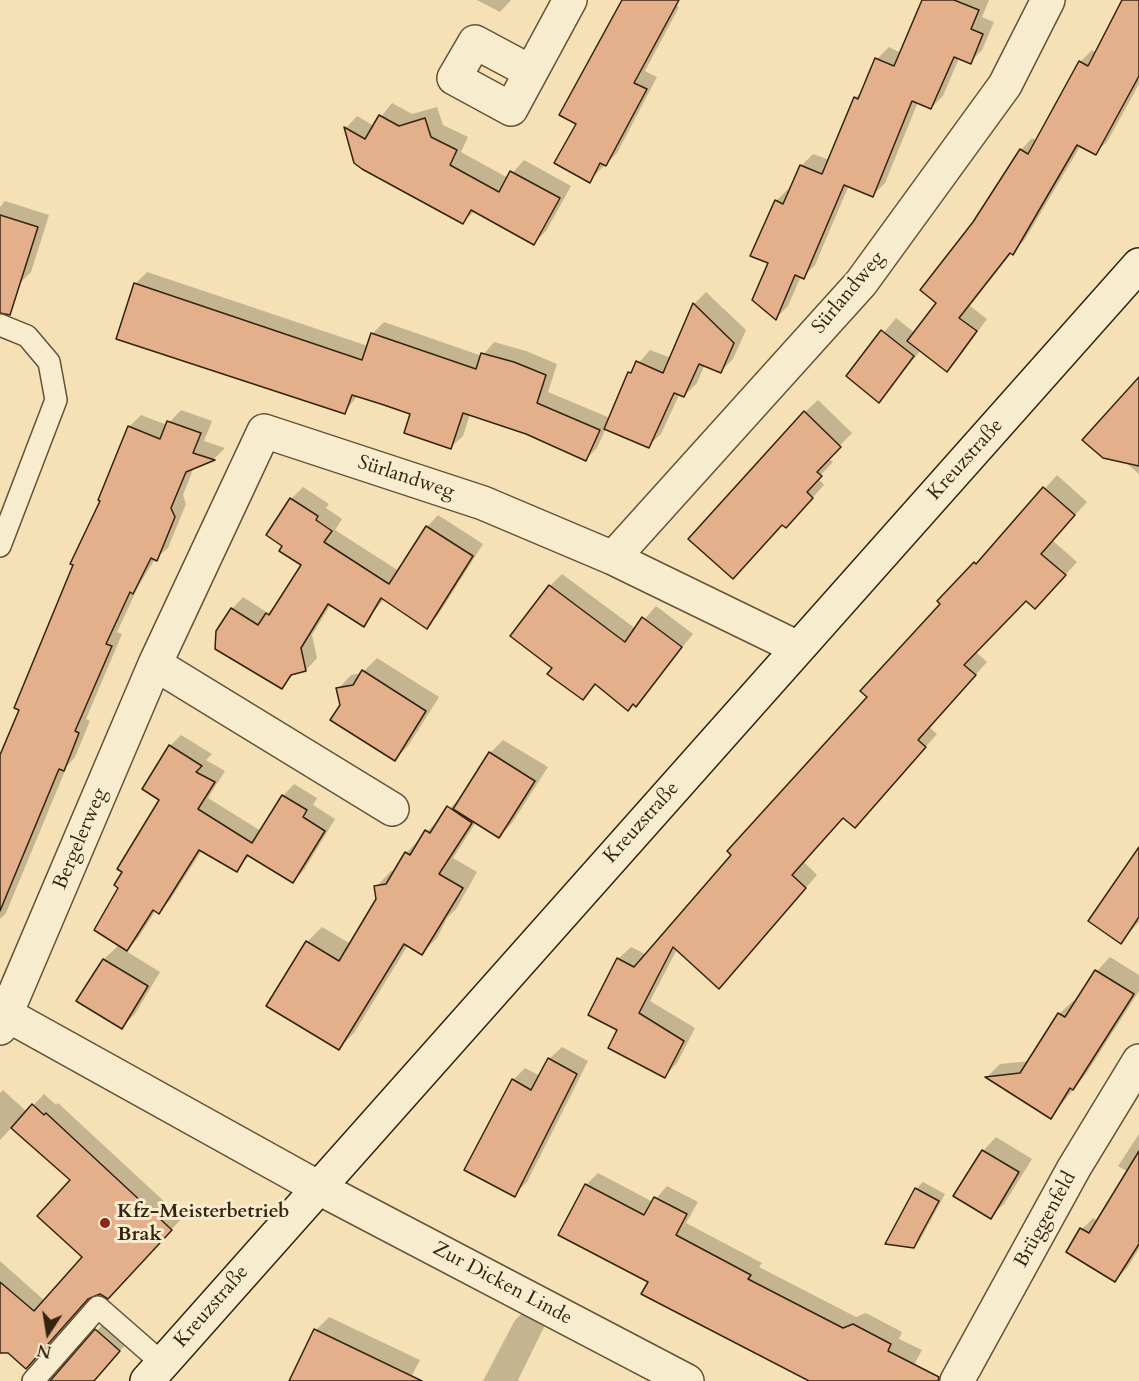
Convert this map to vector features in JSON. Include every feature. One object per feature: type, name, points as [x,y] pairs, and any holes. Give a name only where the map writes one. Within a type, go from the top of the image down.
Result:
[{"type":"street","points":[[531,72],[570,0]]},
{"type":"street","name":"Sürlandweg","points":[[613,558],[861,283],[1005,85],[1048,0]]},
{"type":"street","name":"Kreuzstraße","points":[[154,1372],[1139,265]]},
{"type":"street","name":"Sürlandweg","points":[[264,431],[483,502],[613,558],[798,648]]},
{"type":"street","name":"Bergelerweg","points":[[264,431],[155,664],[2,1018],[317,1187]]},
{"type":"street","points":[[155,664],[392,809]]},
{"type":"street","name":"Brüggenfeld","points":[[957,1381],[1074,1168],[1139,1061]]},
{"type":"street","name":"Zur Dicken Linde","points":[[317,1187],[687,1381]]},
{"type":"lane","points":[[0,325],[27,336],[49,362],[56,400],[0,546]]},
{"type":"lane","points":[[33,1381],[98,1308],[154,1372]]},
{"type":"building","points":[[622,0],[679,0],[634,83],[647,89],[606,166],[600,163],[590,183],[554,163],[576,124],[559,115]]},
{"type":"building","points":[[922,0],[954,0],[979,10],[971,29],[983,34],[971,64],[954,57],[931,109],[912,101],[873,197],[844,185],[804,279],[795,275],[776,320],[752,300],[768,263],[750,256],[775,200],[783,204],[800,165],[822,174],[854,97],[858,99],[875,58],[894,66]]},
{"type":"building","points":[[1122,0],[1139,0],[1139,76],[1096,155],[1077,145],[1013,255],[1010,253],[959,318],[977,331],[947,372],[907,341],[936,303],[920,290],[973,222],[1020,149],[1028,154],[1079,61],[1088,66]]},
{"type":"building","points":[[379,115],[399,126],[425,118],[431,137],[457,150],[450,165],[499,192],[510,171],[560,198],[534,245],[471,210],[463,224],[354,163],[344,127],[365,139]]},
{"type":"building","points":[[0,215],[38,227],[10,315],[0,313]]},
{"type":"building","points":[[134,283],[362,360],[371,333],[476,369],[481,353],[514,362],[546,375],[537,403],[600,430],[586,461],[526,434],[463,413],[451,449],[404,433],[410,414],[381,404],[352,395],[345,414],[116,339]]},
{"type":"building","points":[[693,303],[734,343],[721,373],[699,364],[684,397],[674,393],[649,448],[604,429],[628,372],[631,373],[636,361],[663,373]]},
{"type":"building","points":[[881,330],[914,356],[879,403],[846,376]]},
{"type":"building","points":[[1139,377],[1139,466],[1103,458],[1082,440]]},
{"type":"building","points":[[804,411],[841,447],[817,472],[822,476],[807,492],[813,498],[786,528],[782,525],[733,579],[688,539]]},
{"type":"building","points":[[167,421],[201,433],[193,453],[215,460],[186,472],[171,508],[175,517],[157,561],[151,558],[133,594],[130,592],[106,644],[112,646],[75,731],[79,733],[72,751],[64,771],[59,769],[0,911],[0,755],[19,710],[14,708],[73,565],[70,564],[100,501],[98,500],[128,426],[160,439]]},
{"type":"building","points":[[1043,487],[1075,515],[1041,554],[1066,575],[1035,609],[1026,601],[964,665],[976,675],[918,740],[926,747],[855,828],[843,818],[792,875],[806,888],[719,989],[673,947],[639,1013],[684,1041],[665,1078],[608,1048],[617,1030],[588,1015],[617,958],[634,967],[731,855],[727,851],[867,697],[860,691],[940,604],[937,601],[974,562],[976,564]]},
{"type":"building","points":[[290,498],[318,516],[316,520],[332,531],[324,542],[389,584],[426,526],[473,556],[427,629],[381,598],[364,627],[328,604],[301,648],[306,671],[291,675],[282,689],[215,649],[216,631],[231,608],[258,625],[266,613],[269,615],[301,565],[279,551],[282,546],[266,535]]},
{"type":"building","points":[[549,585],[625,642],[642,617],[682,647],[636,707],[633,704],[628,711],[595,684],[583,700],[547,674],[552,668],[510,636]]},
{"type":"building","points":[[362,670],[426,711],[395,761],[330,720],[340,705],[336,688],[353,685]]},
{"type":"building","points":[[169,745],[202,766],[196,772],[215,782],[198,809],[252,843],[282,795],[307,810],[303,817],[325,831],[293,883],[247,855],[237,872],[199,850],[159,914],[153,910],[127,951],[94,930],[118,888],[114,885],[122,872],[117,869],[159,800],[142,789]]},
{"type":"building","points":[[489,752],[535,781],[499,838],[453,809]]},
{"type":"building","points":[[447,806],[472,823],[439,874],[463,888],[422,955],[404,944],[339,1050],[266,1006],[306,941],[339,961],[376,899],[374,886],[386,884],[405,852],[410,855],[425,830],[430,833]]},
{"type":"building","points":[[1139,847],[1139,917],[1121,944],[1088,921]]},
{"type":"building","points":[[103,959],[148,986],[122,1029],[76,1001]]},
{"type":"building","points":[[1095,970],[1134,994],[1073,1090],[1070,1088],[1051,1119],[985,1077],[1020,1073],[1058,1013],[1065,1017]]},
{"type":"building","points":[[548,1058],[577,1074],[515,1197],[464,1170],[512,1079],[531,1090]]},
{"type":"building","points":[[32,1104],[44,1115],[46,1113],[172,1230],[108,1299],[100,1294],[88,1299],[26,1369],[8,1353],[0,1353],[0,1282],[34,1311],[82,1257],[37,1216],[70,1180],[11,1128]]},
{"type":"building","points":[[982,1150],[1019,1172],[991,1219],[953,1196]]},
{"type":"building","points":[[1139,1151],[1139,1244],[1115,1282],[1066,1252],[1080,1228],[1089,1233]]},
{"type":"building","points":[[585,1184],[644,1215],[654,1197],[687,1214],[676,1235],[751,1275],[748,1279],[843,1328],[853,1324],[891,1344],[888,1351],[939,1377],[938,1381],[809,1381],[641,1294],[648,1282],[558,1235]]},
{"type":"building","points":[[915,1188],[939,1201],[914,1248],[885,1244]]},
{"type":"building","points":[[95,1329],[120,1351],[94,1381],[50,1381]]},
{"type":"building","points":[[314,1329],[422,1381],[289,1381]]},
{"type":"place","name":"Kfz-Meisterbetrieb Brak","points":[[105,1223]]}]
